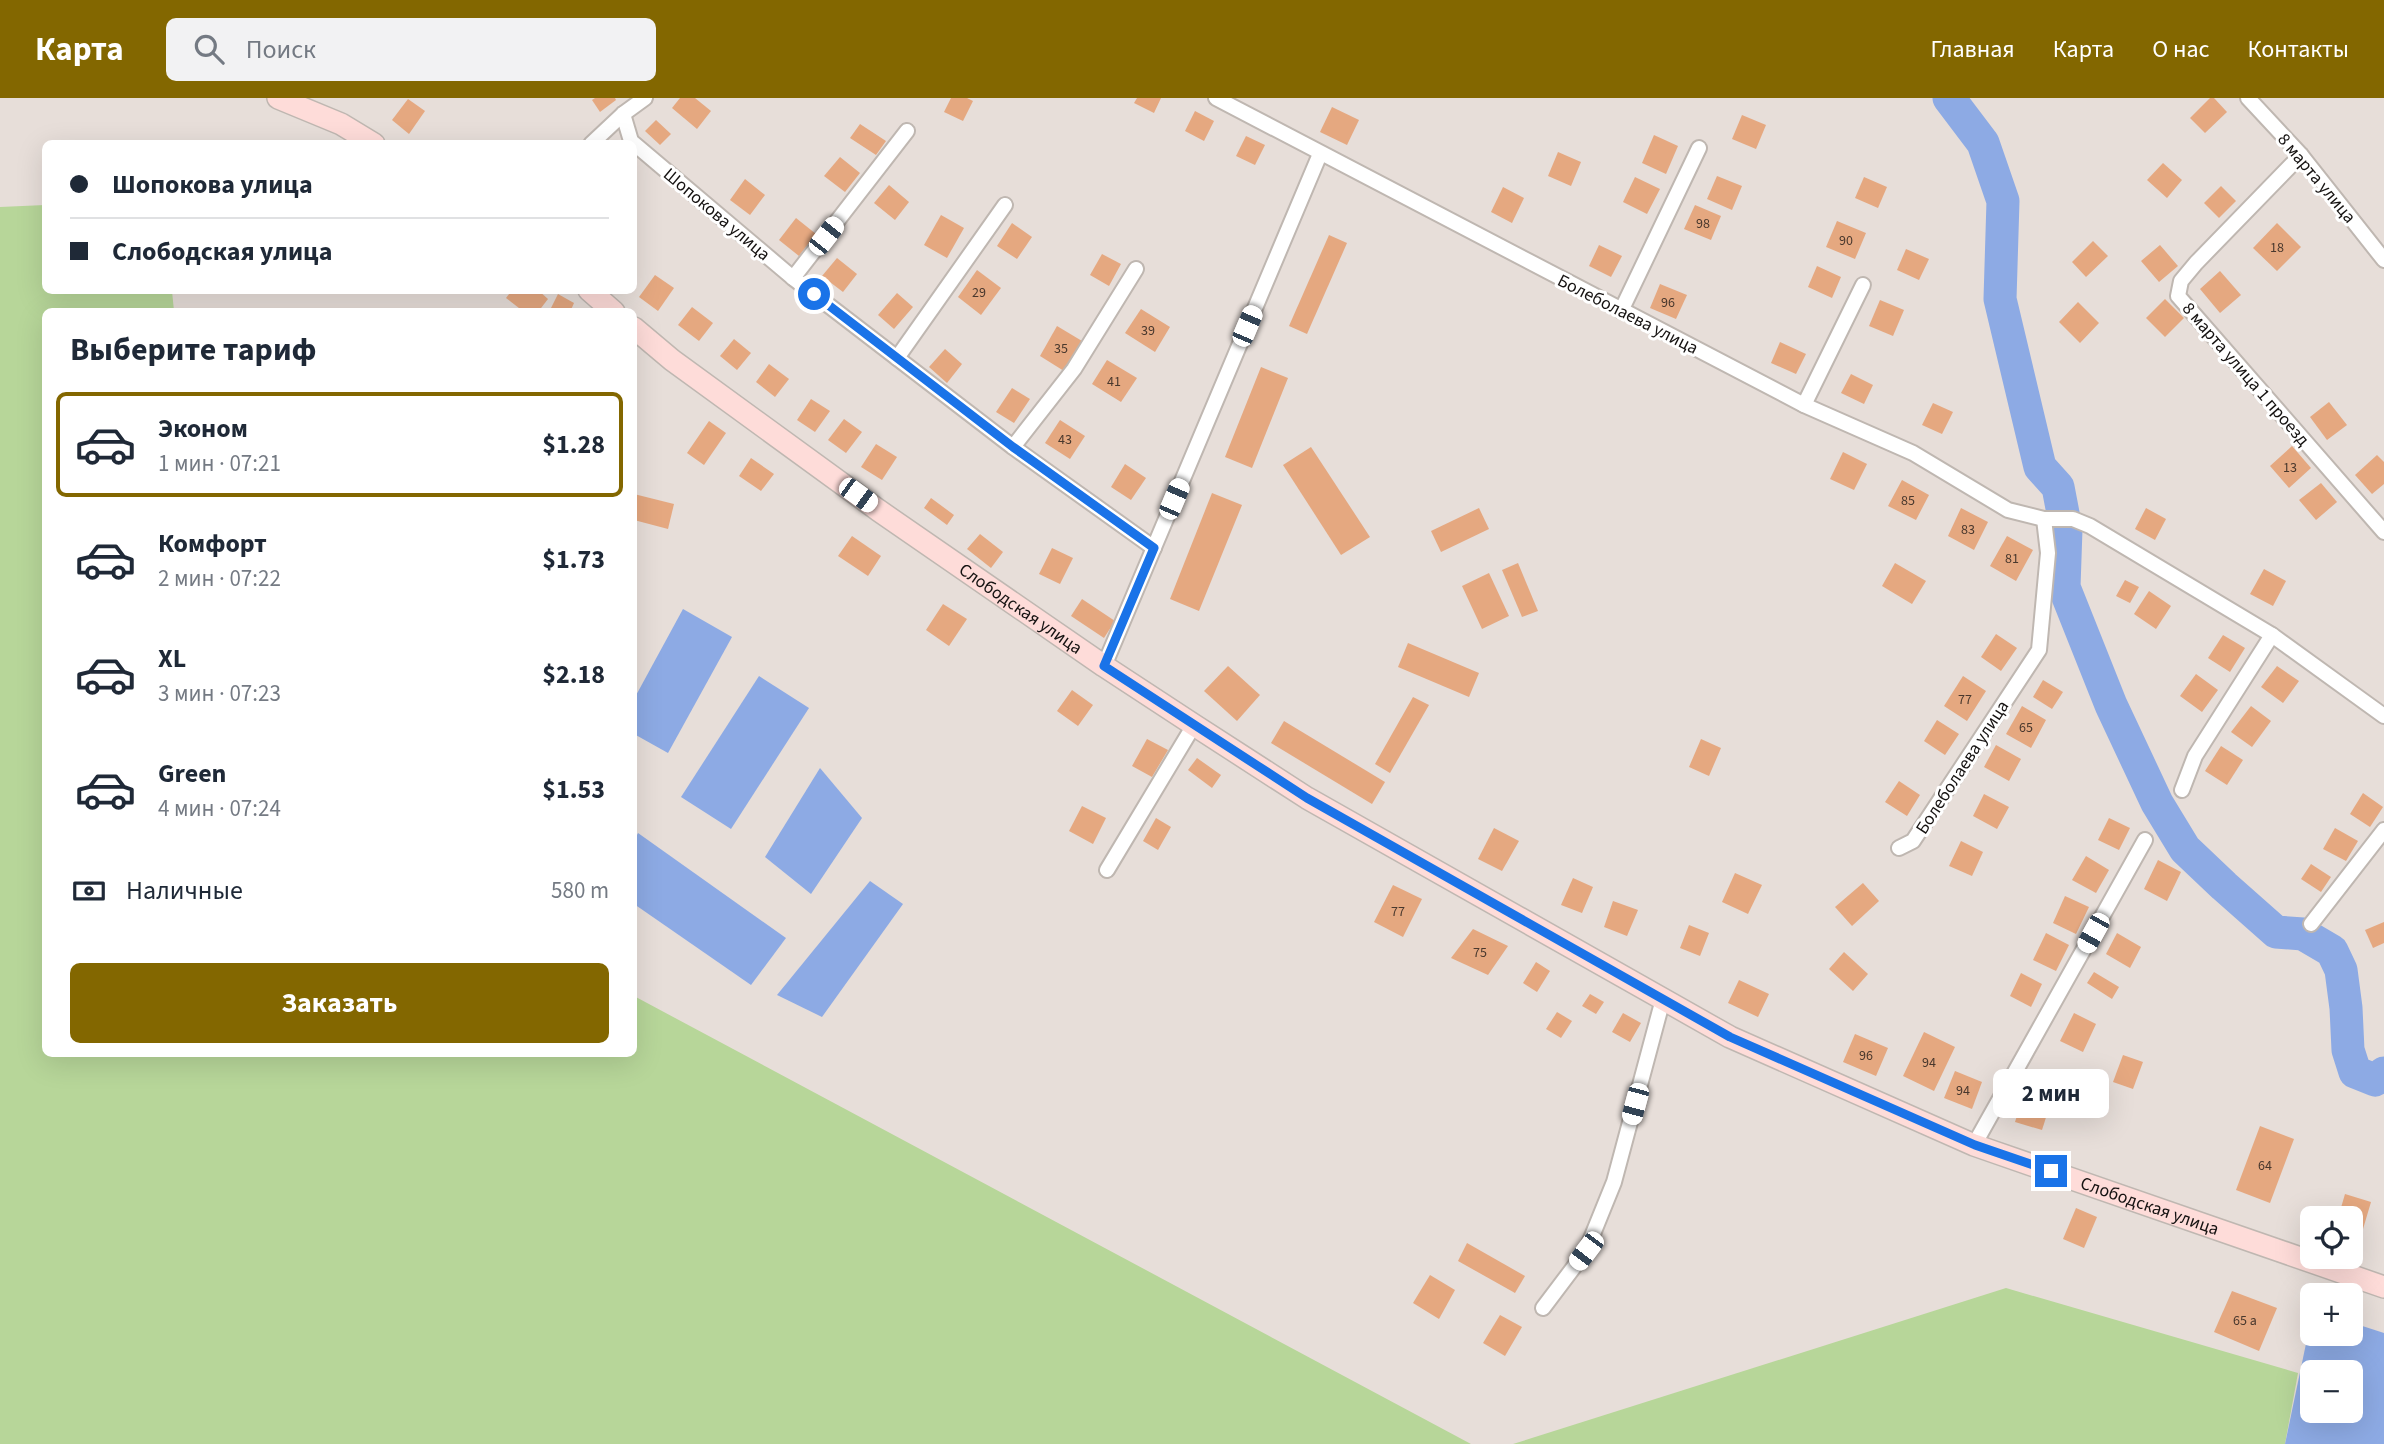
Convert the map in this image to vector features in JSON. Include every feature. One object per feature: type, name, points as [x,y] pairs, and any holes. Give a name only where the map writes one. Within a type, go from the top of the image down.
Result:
[{"type":"street","points":[[278,98],[341,124],[367,140]]},
{"type":"street","name":"Болеболаева улица","points":[[1216,98],[1804,405],[1913,453],[2008,510],[2044,519],[2073,519],[2090,526],[2272,635],[2384,716]]},
{"type":"street","name":"8 марта улица","points":[[2248,98],[2301,155],[2384,260]]},
{"type":"street","points":[[595,140],[641,99]]},
{"type":"street","name":"Шопокова улица","points":[[623,114],[631,140]]},
{"type":"street","points":[[793,278],[907,131]]},
{"type":"street","name":"Шопокова улица","points":[[637,146],[793,278],[1013,447],[1154,548]]},
{"type":"street","points":[[1621,311],[1699,148]]},
{"type":"street","points":[[1104,666],[1320,154]]},
{"type":"street","name":"8 марта улица 1 проезд","points":[[2301,155],[2196,263],[2181,281],[2178,296],[2384,532]]},
{"type":"street","points":[[897,358],[1005,205]]},
{"type":"street","points":[[1013,447],[1074,369],[1136,269]]},
{"type":"street","points":[[1804,405],[1863,285]]},
{"type":"street","points":[[594,294],[609,308]]},
{"type":"street","name":"Слободская улица","points":[[637,331],[672,360],[878,510],[1194,725],[1307,798],[1730,1037],[1975,1145],[2384,1287]]},
{"type":"street","name":"Болеболаева улица","points":[[1899,848],[1913,841],[2039,650],[2049,553],[2044,519]]},
{"type":"street","points":[[2182,790],[2195,756],[2272,635]]},
{"type":"street","points":[[1107,870],[1194,725]]},
{"type":"street","points":[[2311,924],[2384,830]]},
{"type":"street","points":[[1975,1145],[2145,839]]},
{"type":"street","points":[[1543,1308],[1586,1251],[1614,1182],[1663,999]]},
{"type":"green space","points":[[42,205],[42,294],[172,294],[174,308],[42,308],[42,1057],[637,1057],[637,998],[1471,1444],[0,1444],[0,207]]},
{"type":"green space","points":[[2006,1288],[2298,1373],[2285,1444],[1513,1444]]},
{"type":"water","points":[[683,609],[732,637],[668,753],[637,736],[637,693]]},
{"type":"water","points":[[759,676],[809,708],[731,829],[681,797]]},
{"type":"water","points":[[820,768],[862,818],[811,894],[765,857]]},
{"type":"water","points":[[638,833],[786,938],[751,985],[637,906]]},
{"type":"water","points":[[870,881],[903,904],[822,1017],[777,995]]},
{"type":"water","points":[[2363,1326],[2384,1333],[2384,1444],[2285,1444],[2300,1372],[2300,1423],[2363,1423],[2363,1360],[2303,1360],[2306,1346],[2363,1346]]},
{"type":"building","points":[[680,98],[695,98],[711,111],[697,129],[672,108]]},
{"type":"building","points":[[951,98],[967,98],[973,101],[963,121],[944,112]]},
{"type":"building","points":[[1137,98],[1161,98],[1154,113],[1134,103]]},
{"type":"building","points":[[2210,98],[2214,98],[2227,112],[2205,133],[2190,118]]},
{"type":"building","points":[[408,99],[425,111],[409,134],[392,120]]},
{"type":"building","points":[[592,100],[616,100],[600,112]]},
{"type":"building","points":[[1332,107],[1359,120],[1347,145],[1320,132]]},
{"type":"building","points":[[1195,111],[1214,121],[1204,141],[1185,131]]},
{"type":"building","points":[[1742,115],[1766,125],[1756,149],[1732,139]]},
{"type":"building","points":[[656,120],[671,134],[660,145],[645,131]]},
{"type":"building","points":[[860,124],[886,141],[876,155],[850,138]]},
{"type":"building","points":[[1654,135],[1678,146],[1666,174],[1642,163]]},
{"type":"building","points":[[1246,136],[1265,145],[1255,165],[1236,156]]},
{"type":"building","points":[[1558,152],[1581,162],[1571,186],[1548,176]]},
{"type":"building","points":[[840,157],[860,173],[845,192],[824,176]]},
{"type":"building","points":[[2163,163],[2182,180],[2167,198],[2147,180]]},
{"type":"building","points":[[1717,176],[1742,186],[1732,210],[1707,199]]},
{"type":"building","points":[[1635,177],[1660,189],[1647,214],[1623,202]]},
{"type":"building","points":[[1864,177],[1887,187],[1878,208],[1855,198]]},
{"type":"building","points":[[745,179],[765,195],[750,215],[730,200]]},
{"type":"building","points":[[889,185],[909,202],[895,220],[874,203]]},
{"type":"building","points":[[2221,186],[2236,201],[2219,218],[2204,203]]},
{"type":"building","points":[[1503,187],[1524,198],[1512,223],[1491,212]]},
{"type":"building","points":[[1695,205],[1721,216],[1711,240],[1684,229]]},
{"type":"building","points":[[941,215],[964,228],[947,258],[924,245]]},
{"type":"building","points":[[796,218],[816,234],[799,256],[779,240]]},
{"type":"building","points":[[1837,221],[1866,233],[1855,259],[1826,247]]},
{"type":"building","points":[[1012,223],[1032,237],[1017,259],[997,246]]},
{"type":"building","points":[[2277,223],[2301,247],[2277,271],[2253,248]]},
{"type":"building","points":[[1329,235],[1347,243],[1307,334],[1289,326]]},
{"type":"building","points":[[2093,241],[2108,256],[2086,277],[2072,262]]},
{"type":"building","points":[[1599,245],[1622,256],[1611,277],[1589,266]]},
{"type":"building","points":[[2160,245],[2178,266],[2159,282],[2141,261]]},
{"type":"building","points":[[1906,249],[1929,259],[1919,280],[1897,270]]},
{"type":"building","points":[[1102,254],[1121,264],[1109,286],[1090,275]]},
{"type":"building","points":[[837,258],[857,274],[843,292],[822,276]]},
{"type":"building","points":[[1817,266],[1841,277],[1832,298],[1808,287]]},
{"type":"building","points":[[977,270],[1001,288],[981,315],[958,297]]},
{"type":"building","points":[[2220,271],[2241,295],[2220,313],[2200,289]]},
{"type":"building","points":[[655,275],[674,288],[658,311],[639,297]]},
{"type":"building","points":[[1660,284],[1687,295],[1676,319],[1650,308]]},
{"type":"building","points":[[897,293],[913,307],[894,329],[878,315]]},
{"type":"building","points":[[509,294],[542,294],[548,299],[541,308],[519,308],[506,298]]},
{"type":"building","points":[[558,294],[574,303],[572,308],[551,308]]},
{"type":"building","points":[[2165,299],[2184,318],[2165,337],[2146,318]]},
{"type":"building","points":[[1880,300],[1904,310],[1893,336],[1869,326]]},
{"type":"building","points":[[2078,302],[2099,323],[2080,343],[2059,322]]},
{"type":"building","points":[[692,307],[713,323],[699,341],[678,325]]},
{"type":"building","points":[[1141,309],[1170,327],[1155,352],[1125,333]]},
{"type":"building","points":[[1057,326],[1082,341],[1064,371],[1040,356]]},
{"type":"building","points":[[734,339],[751,353],[737,370],[720,356]]},
{"type":"building","points":[[1780,342],[1806,354],[1796,374],[1771,363]]},
{"type":"building","points":[[945,349],[962,364],[947,383],[929,367]]},
{"type":"building","points":[[1107,360],[1137,378],[1121,402],[1092,384]]},
{"type":"building","points":[[769,364],[789,379],[775,397],[756,382]]},
{"type":"building","points":[[1261,367],[1288,378],[1252,468],[1225,457]]},
{"type":"building","points":[[1851,374],[1873,385],[1864,404],[1841,393]]},
{"type":"building","points":[[1012,388],[1030,399],[1014,423],[996,412]]},
{"type":"building","points":[[811,399],[830,411],[815,432],[797,420]]},
{"type":"building","points":[[2329,402],[2347,425],[2327,440],[2310,417]]},
{"type":"building","points":[[1933,403],[1953,412],[1942,434],[1922,425]]},
{"type":"building","points":[[844,419],[862,432],[846,453],[828,440]]},
{"type":"building","points":[[1060,420],[1085,436],[1070,459],[1045,443]]},
{"type":"building","points":[[709,421],[726,433],[704,465],[687,453]]},
{"type":"building","points":[[876,444],[897,457],[882,480],[861,467]]},
{"type":"building","points":[[2292,446],[2311,468],[2289,488],[2270,466]]},
{"type":"building","points":[[1311,447],[1370,537],[1341,555],[1283,465]]},
{"type":"building","points":[[1843,452],[1867,464],[1854,490],[1830,479]]},
{"type":"building","points":[[2377,455],[2384,462],[2384,484],[2372,494],[2355,475]]},
{"type":"building","points":[[751,458],[774,474],[761,491],[739,476]]},
{"type":"building","points":[[1125,464],[1146,478],[1131,500],[1111,487]]},
{"type":"building","points":[[1902,480],[1929,495],[1916,520],[1888,506]]},
{"type":"building","points":[[2321,483],[2337,502],[2316,520],[2299,500]]},
{"type":"building","points":[[1212,493],[1242,505],[1199,611],[1170,599]]},
{"type":"building","points":[[637,495],[674,504],[668,529],[637,521]]},
{"type":"building","points":[[931,498],[954,515],[947,525],[924,508]]},
{"type":"building","points":[[1479,508],[1489,529],[1441,552],[1431,531]]},
{"type":"building","points":[[1961,508],[1988,522],[1974,550],[1948,536]]},
{"type":"building","points":[[2146,508],[2166,519],[2155,540],[2135,529]]},
{"type":"building","points":[[980,534],[1003,552],[991,568],[967,549]]},
{"type":"building","points":[[852,536],[881,556],[868,576],[838,556]]},
{"type":"building","points":[[2007,536],[2033,550],[2016,581],[1990,566]]},
{"type":"building","points":[[1052,548],[1073,558],[1060,584],[1039,574]]},
{"type":"building","points":[[1518,563],[1538,611],[1522,617],[1502,570]]},
{"type":"building","points":[[1895,563],[1926,581],[1912,604],[1882,586]]},
{"type":"building","points":[[2264,569],[2286,581],[2273,606],[2250,594]]},
{"type":"building","points":[[1489,573],[1509,616],[1482,629],[1462,586]]},
{"type":"building","points":[[2125,580],[2139,587],[2130,603],[2116,596]]},
{"type":"building","points":[[2149,591],[2171,606],[2156,629],[2134,614]]},
{"type":"building","points":[[1082,599],[1115,621],[1104,638],[1071,616]]},
{"type":"building","points":[[943,604],[967,619],[949,646],[926,630]]},
{"type":"building","points":[[1996,634],[2017,648],[2001,671],[1981,657]]},
{"type":"building","points":[[2223,635],[2245,648],[2230,672],[2208,658]]},
{"type":"building","points":[[1408,643],[1479,673],[1469,697],[1398,667]]},
{"type":"building","points":[[1228,666],[1260,695],[1237,721],[1204,691]]},
{"type":"building","points":[[2277,666],[2299,681],[2283,703],[2261,687]]},
{"type":"building","points":[[2196,674],[2218,690],[2202,712],[2180,696]]},
{"type":"building","points":[[1963,676],[1986,691],[1967,721],[1944,706]]},
{"type":"building","points":[[2043,680],[2063,692],[2052,709],[2033,697]]},
{"type":"building","points":[[1072,690],[1093,705],[1078,726],[1057,711]]},
{"type":"building","points":[[1413,697],[1429,705],[1390,773],[1375,764]]},
{"type":"building","points":[[2022,706],[2046,720],[2031,748],[2006,734]]},
{"type":"building","points":[[2251,706],[2271,721],[2252,747],[2231,732]]},
{"type":"building","points":[[1937,720],[1959,734],[1945,755],[1924,741]]},
{"type":"building","points":[[1284,721],[1385,782],[1372,804],[1271,743]]},
{"type":"building","points":[[1147,739],[1168,750],[1152,777],[1132,766]]},
{"type":"building","points":[[1701,739],[1721,748],[1709,776],[1689,767]]},
{"type":"building","points":[[1996,745],[2021,759],[2009,781],[1984,767]]},
{"type":"building","points":[[2221,746],[2243,760],[2227,785],[2205,771]]},
{"type":"building","points":[[1197,758],[1221,775],[1212,788],[1188,770]]},
{"type":"building","points":[[1899,781],[1920,795],[1907,816],[1885,802]]},
{"type":"building","points":[[2363,793],[2383,807],[2370,827],[2350,814]]},
{"type":"building","points":[[1984,794],[2009,807],[1997,829],[1973,816]]},
{"type":"building","points":[[1082,806],[1106,818],[1093,844],[1069,831]]},
{"type":"building","points":[[1156,818],[1171,827],[1158,850],[1143,841]]},
{"type":"building","points":[[2109,818],[2130,828],[2119,850],[2098,840]]},
{"type":"building","points":[[1494,828],[1519,841],[1502,871],[1478,859]]},
{"type":"building","points":[[2335,828],[2358,841],[2346,861],[2323,849]]},
{"type":"building","points":[[1961,841],[1983,852],[1972,876],[1949,866]]},
{"type":"building","points":[[2086,856],[2109,870],[2096,893],[2072,880]]},
{"type":"building","points":[[2158,860],[2181,872],[2167,901],[2144,889]]},
{"type":"building","points":[[2311,864],[2331,877],[2321,892],[2301,879]]},
{"type":"building","points":[[1735,873],[1762,885],[1748,914],[1722,902]]},
{"type":"building","points":[[1573,878],[1593,887],[1582,913],[1561,905]]},
{"type":"building","points":[[1863,883],[1879,901],[1852,926],[1835,907]]},
{"type":"building","points":[[1393,885],[1422,899],[1403,937],[1374,922]]},
{"type":"building","points":[[2065,896],[2089,907],[2076,934],[2053,923]]},
{"type":"building","points":[[1613,901],[1638,910],[1627,936],[1604,927]]},
{"type":"building","points":[[2384,922],[2384,943],[2373,948],[2365,930]]},
{"type":"building","points":[[1689,925],[1709,933],[1700,956],[1680,948]]},
{"type":"building","points":[[1473,929],[1508,946],[1488,975],[1451,958]]},
{"type":"building","points":[[2046,933],[2069,945],[2056,971],[2033,960]]},
{"type":"building","points":[[2117,933],[2141,947],[2130,968],[2106,954]]},
{"type":"building","points":[[1844,952],[1868,974],[1853,991],[1829,969]]},
{"type":"building","points":[[1536,962],[1550,971],[1537,992],[1523,983]]},
{"type":"building","points":[[2094,972],[2119,987],[2112,999],[2087,983]]},
{"type":"building","points":[[2021,973],[2042,984],[2031,1007],[2010,996]]},
{"type":"building","points":[[1739,980],[1769,994],[1758,1017],[1728,1003]]},
{"type":"building","points":[[1590,994],[1604,1002],[1596,1014],[1582,1006]]},
{"type":"building","points":[[1557,1012],[1572,1021],[1561,1038],[1546,1029]]},
{"type":"building","points":[[1623,1013],[1641,1023],[1630,1042],[1612,1032]]},
{"type":"building","points":[[2074,1013],[2096,1024],[2083,1052],[2060,1041]]},
{"type":"building","points":[[1924,1032],[1955,1047],[1934,1091],[1903,1076]]},
{"type":"building","points":[[1855,1034],[1888,1048],[1876,1076],[1843,1062]]},
{"type":"building","points":[[2123,1055],[2143,1062],[2133,1089],[2113,1082]]},
{"type":"building","points":[[2059,1069],[2079,1078],[2071,1099],[2050,1091]]},
{"type":"building","points":[[1955,1071],[1982,1082],[1972,1109],[1944,1098]]},
{"type":"building","points":[[2023,1097],[2050,1105],[2042,1130],[2015,1122]]},
{"type":"building","points":[[2260,1126],[2294,1139],[2270,1203],[2236,1190]]},
{"type":"building","points":[[2345,1194],[2371,1202],[2363,1229],[2363,1206],[2342,1206]]},
{"type":"building","points":[[2076,1208],[2097,1217],[2084,1248],[2063,1239]]},
{"type":"building","points":[[1467,1243],[1525,1276],[1515,1293],[1458,1261]]},
{"type":"building","points":[[1430,1275],[1455,1290],[1439,1319],[1413,1303]]},
{"type":"building","points":[[2232,1291],[2277,1308],[2259,1351],[2214,1332]]},
{"type":"building","points":[[1500,1315],[1522,1327],[1505,1356],[1483,1343]]},
{"type":"waterway","points":[[1949,98],[1983,143],[2003,201],[2000,299],[2040,467],[2058,487],[2066,529],[2064,587],[2111,705],[2157,803],[2185,849],[2276,932],[2303,934],[2332,951],[2341,970],[2348,1050],[2355,1072],[2375,1080],[2384,1073]]},
{"type":"route","points":[[814,294],[1013,447],[1154,548],[1104,666],[1307,798],[1730,1037],[1975,1145],[2051,1171]]}]
